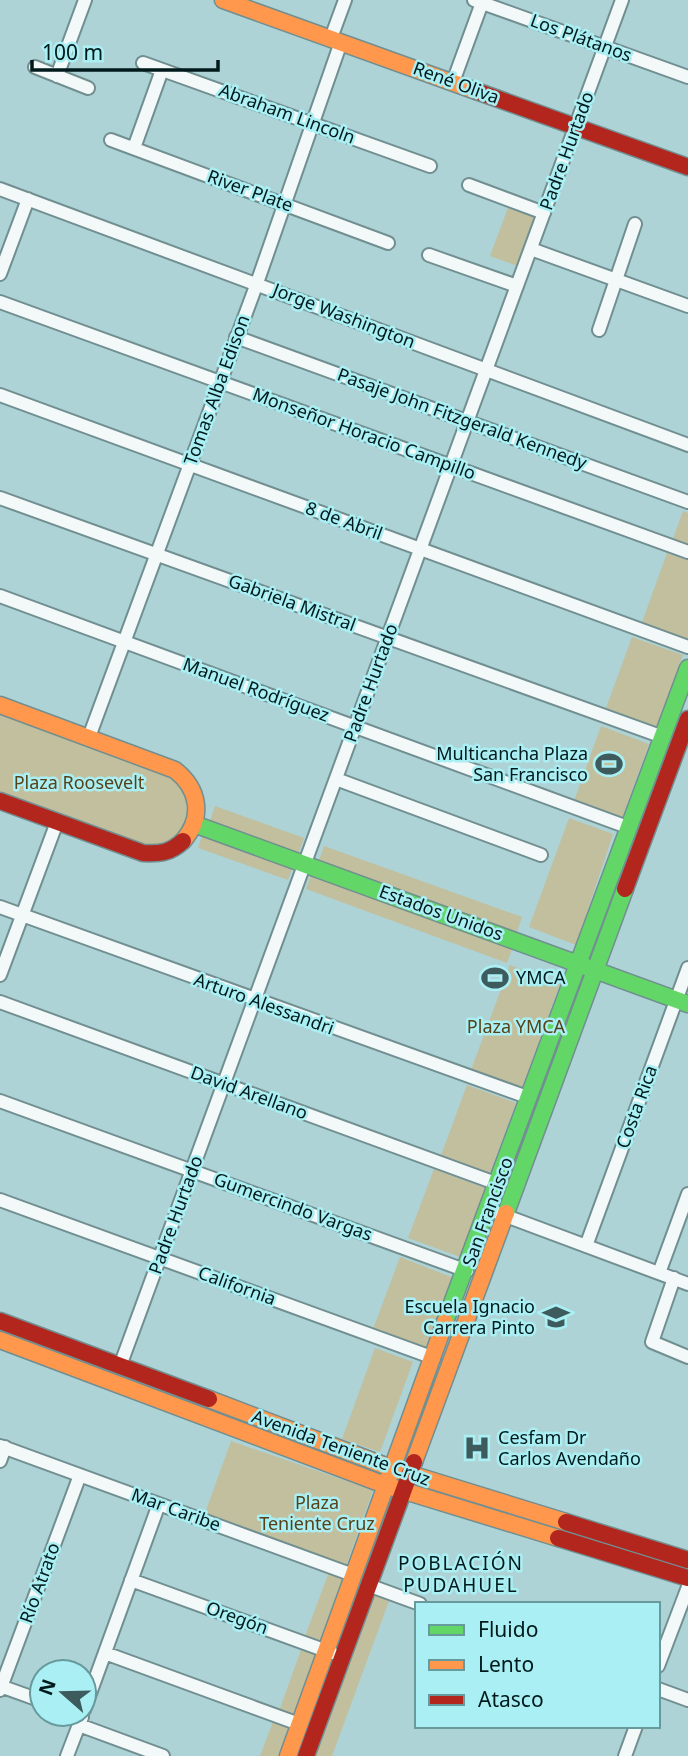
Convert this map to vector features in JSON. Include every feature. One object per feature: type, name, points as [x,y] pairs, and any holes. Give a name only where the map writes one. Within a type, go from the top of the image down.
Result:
[{"type":"main road","name":"René Oliva","points":[[223,0],[688,167]]},
{"type":"main road","name":"San Francisco","points":[[288,1756],[391,1468],[467,1271],[688,668]]},
{"type":"main road","points":[[0,705],[186,776],[194,786],[198,800],[194,824],[182,844],[158,856],[0,801]]},
{"type":"main road","name":"San Francisco","points":[[306,1756],[687,722]]},
{"type":"main road","name":"Estados Unidos","points":[[194,824],[682,1002]]},
{"type":"main road","name":"Avenida Teniente Cruz","points":[[0,1321],[391,1468],[688,1560]]},
{"type":"main road","name":"Avenida Teniente Cruz","points":[[0,1340],[385,1485],[688,1578]]},
{"type":"street","points":[[57,76],[85,0]]},
{"type":"street","name":"Tomas Alba Edison","points":[[89,737],[257,283],[312,123],[345,0]]},
{"type":"street","name":"Padre Hurtado","points":[[120,1366],[622,0]]},
{"type":"street","points":[[453,82],[480,1]]},
{"type":"street","name":"Los Plátanos","points":[[480,1],[688,76]]},
{"type":"street","name":"Abraham Lincoln","points":[[143,63],[430,166]]},
{"type":"street","points":[[35,67],[88,88]]},
{"type":"street","points":[[134,148],[162,70]]},
{"type":"street","name":"River Plate","points":[[111,140],[388,243]]},
{"type":"street","points":[[469,185],[544,212]]},
{"type":"street","name":"Jorge Washington","points":[[0,189],[688,445]]},
{"type":"street","points":[[0,274],[28,199]]},
{"type":"street","points":[[599,330],[635,224]]},
{"type":"street","points":[[531,249],[688,306]]},
{"type":"street","points":[[429,255],[517,286]]},
{"type":"street","name":"Monseñor Horacio Campillo","points":[[0,302],[688,552]]},
{"type":"street","name":"Pasaje John Fitzgerald Kennedy","points":[[236,337],[688,502]]},
{"type":"street","name":"8 de Abril","points":[[0,395],[688,647]]},
{"type":"street","name":"Gabriela Mistral","points":[[0,498],[663,737]]},
{"type":"street","name":"Manuel Rodríguez","points":[[0,596],[630,828]]},
{"type":"street","points":[[670,717],[687,722]]},
{"type":"street","points":[[336,779],[541,855]]},
{"type":"street","points":[[0,975],[57,822]]},
{"type":"street","name":"Arturo Alessandri","points":[[0,907],[530,1098]]},
{"type":"street","name":"Costa Rica","points":[[586,1246],[682,1002],[688,968]]},
{"type":"street","name":"David Arellano","points":[[0,1002],[498,1184]]},
{"type":"street","name":"Gumercindo Vargas","points":[[0,1101],[467,1271]]},
{"type":"street","points":[[659,1273],[688,1194]]},
{"type":"street","name":"California","points":[[0,1199],[433,1358]]},
{"type":"street","points":[[489,1210],[688,1283]]},
{"type":"street","points":[[674,1279],[652,1342],[688,1357]]},
{"type":"street","points":[[0,1461],[3,1446]]},
{"type":"street","name":"Mar Caribe","points":[[3,1446],[353,1575]]},
{"type":"street","name":"Río Atrato","points":[[0,1688],[80,1475]]},
{"type":"street","points":[[98,1671],[159,1504]]},
{"type":"street","name":"Oregón","points":[[131,1580],[342,1657]]},
{"type":"street","points":[[368,1585],[415,1602]]},
{"type":"street","points":[[660,1661],[688,1587]]},
{"type":"street","points":[[105,1653],[299,1724]]},
{"type":"street","points":[[0,1688],[28,1697]]},
{"type":"street","points":[[660,1690],[688,1700]]},
{"type":"street","points":[[98,1724],[163,1756]]},
{"type":"street","points":[[67,1756],[77,1728]]},
{"type":"street","points":[[625,1756],[635,1728]]},
{"type":"green space","points":[[509,205],[539,216],[520,267],[490,256]]},
{"type":"green space","points":[[683,511],[688,513],[688,551],[671,544]]},
{"type":"green space","points":[[667,553],[688,560],[688,642],[641,625]]},
{"type":"green space","points":[[632,637],[683,655],[657,727],[606,708]]},
{"type":"green space","name":"Plaza Roosevelt","points":[[0,712],[175,777],[188,790],[190,803],[184,827],[174,840],[150,850],[0,795]]},
{"type":"green space","points":[[601,726],[649,744],[622,818],[574,801]]},
{"type":"green space","points":[[215,806],[304,838],[298,855],[209,823]]},
{"type":"green space","points":[[569,818],[613,834],[576,945],[529,927]]},
{"type":"green space","points":[[203,833],[293,866],[288,880],[198,848]]},
{"type":"green space","points":[[324,846],[522,917],[516,935],[318,863]]},
{"type":"green space","points":[[312,872],[513,946],[507,963],[306,889]]},
{"type":"green space","name":"Plaza YMCA","points":[[510,965],[560,984],[522,1088],[471,1070]]},
{"type":"green space","points":[[467,1085],[516,1103],[489,1176],[440,1158]]},
{"type":"green space","points":[[434,1169],[488,1189],[463,1258],[408,1238]]},
{"type":"green space","points":[[400,1257],[454,1278],[427,1349],[373,1329]]},
{"type":"green space","points":[[375,1348],[413,1362],[380,1452],[342,1439]]},
{"type":"green space","name":"Plaza Teniente Cruz","points":[[231,1441],[373,1490],[346,1566],[205,1513]]},
{"type":"green space","points":[[329,1572],[345,1578],[322,1642],[305,1636]]},
{"type":"green space","points":[[374,1595],[389,1601],[332,1756],[314,1756]]},
{"type":"green space","points":[[302,1647],[317,1653],[294,1716],[279,1711]]},
{"type":"green space","points":[[274,1719],[290,1725],[279,1756],[260,1756]]},
{"type":"traffic: fast","points":[[445,1322],[688,668]]},
{"type":"traffic: fast","points":[[194,824],[688,1004]]},
{"type":"traffic: fast","points":[[506,1213],[625,889]]},
{"type":"traffic: slow","points":[[223,0],[476,91]]},
{"type":"traffic: slow","points":[[0,705],[175,770],[194,794],[196,804],[194,822],[183,841]]},
{"type":"traffic: slow","points":[[414,1462],[506,1213]]},
{"type":"traffic: slow","points":[[288,1756],[445,1322]]},
{"type":"traffic: slow","points":[[0,1340],[385,1485],[558,1538]]},
{"type":"traffic: slow","points":[[209,1399],[391,1468],[566,1522]]},
{"type":"traffic: jam","points":[[476,91],[688,167]]},
{"type":"traffic: jam","points":[[625,889],[688,719]]},
{"type":"traffic: jam","points":[[0,801],[143,853],[164,852],[183,841]]},
{"type":"traffic: jam","points":[[0,1321],[209,1399]]},
{"type":"traffic: jam","points":[[306,1756],[414,1462]]},
{"type":"traffic: jam","points":[[566,1522],[688,1560]]},
{"type":"traffic: jam","points":[[558,1538],[688,1578]]},
{"type":"place","name":"Multicancha Plaza San Francisco","points":[[609,764]]},
{"type":"place","name":"YMCA","points":[[495,978]]},
{"type":"place","name":"Escuela Ignacio Carrera Pinto","points":[[556,1317]]},
{"type":"place","name":"Cesfam Dr Carlos Avendaño","points":[[477,1448]]},
{"type":"district","name":"POBLACIÓN PUDAHUEL","points":[[461,1574]]}]
